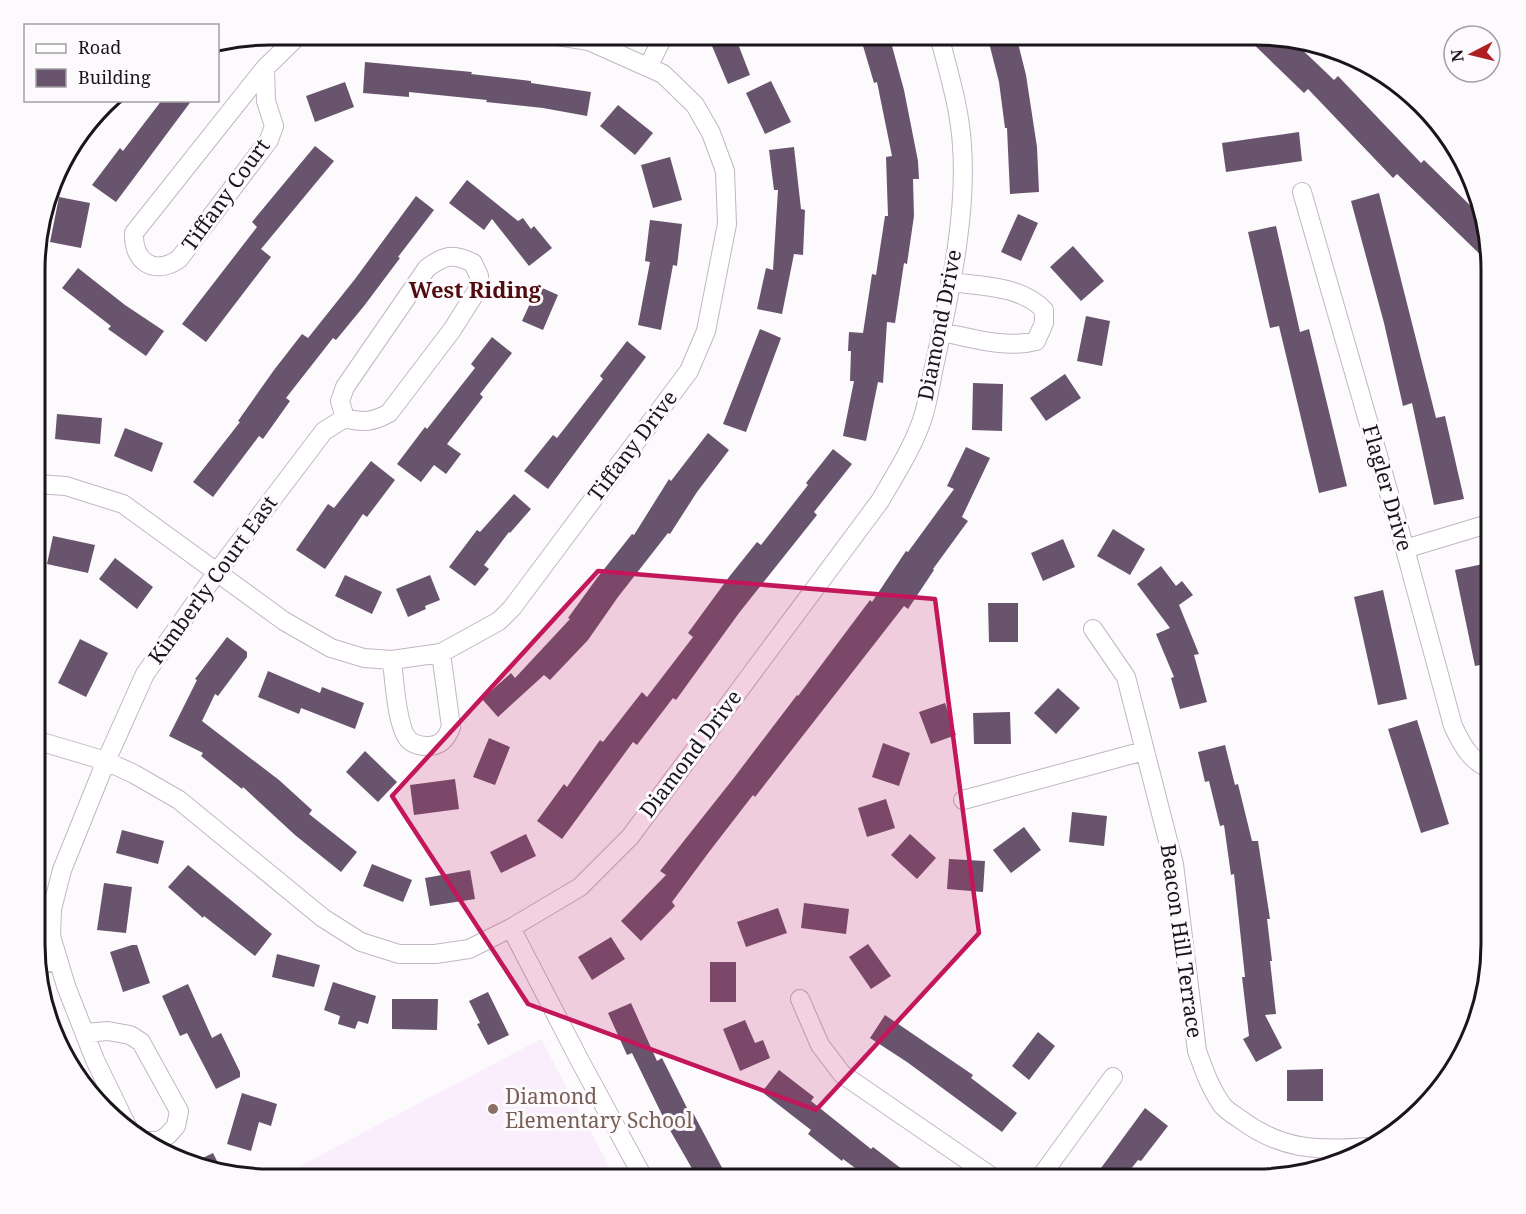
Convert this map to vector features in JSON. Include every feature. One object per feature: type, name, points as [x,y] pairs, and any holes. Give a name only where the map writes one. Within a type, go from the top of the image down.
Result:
[{"type":"street","name":"Tiffany Court","points":[[265,68],[266,101],[274,126],[269,140],[179,259],[168,266],[155,267],[142,261],[134,246],[134,233],[265,68],[288,45]]},
{"type":"street","name":"Tiffany Drive","points":[[45,484],[66,486],[123,504],[284,621],[331,648],[364,658],[392,660],[441,653],[499,621],[512,608],[689,371],[706,331],[727,224],[725,171],[711,133],[694,105],[663,74],[612,45]]},
{"type":"street","points":[[648,67],[659,45]]},
{"type":"street","name":"Diamond Drive","points":[[45,742],[106,761],[179,800],[323,918],[361,942],[399,954],[435,954],[470,949],[511,928],[580,887],[630,837],[880,501],[906,456],[922,419],[941,332],[962,203],[962,144],[952,86],[942,45]]},
{"type":"street","name":"Flagler Drive","points":[[1302,192],[1405,549],[1453,726],[1464,750],[1481,765]]},
{"type":"street","points":[[458,255],[473,263],[479,276],[478,289],[452,330],[389,413],[377,420],[362,423],[345,418],[340,401],[345,387],[427,268],[439,260],[458,255]]},
{"type":"street","points":[[941,332],[1004,344],[1024,344],[1036,341],[1044,323],[1044,310],[1036,301],[1020,294],[950,282]]},
{"type":"street","name":"Kimberly Court East","points":[[120,1111],[95,1060],[51,936],[52,909],[62,870],[106,761],[145,674],[217,572],[324,431],[345,418]]},
{"type":"street","points":[[1405,549],[1481,526]]},
{"type":"street","name":"Beacon Hill Terrace","points":[[1093,629],[1126,677],[1174,864],[1197,1051],[1207,1081],[1224,1107],[1250,1126],[1276,1140],[1303,1148],[1351,1148]]},
{"type":"street","points":[[392,660],[401,727],[409,741],[421,746],[435,746],[447,738],[451,727],[441,653]]},
{"type":"street","points":[[963,800],[1144,751]]},
{"type":"street","points":[[511,928],[639,1169]]},
{"type":"street","points":[[45,963],[58,961]]},
{"type":"street","points":[[800,999],[820,1045],[842,1074],[980,1169]]},
{"type":"street","points":[[85,1033],[108,1031],[130,1035],[141,1042],[179,1111],[176,1126],[160,1140]]},
{"type":"street","points":[[1046,1169],[1113,1077]]},
{"type":"highlighted area","points":[[598,571],[935,599],[979,933],[816,1110],[528,1004],[392,796]]},
{"type":"shaded area","name":"Diamond Elementary School","points":[[541,1039],[611,1169],[294,1169]]},
{"type":"building","points":[[738,45],[750,75],[728,84],[712,46]]},
{"type":"building","points":[[863,45],[892,45],[904,90],[918,161],[919,179],[913,179],[914,216],[907,264],[904,263],[895,323],[887,322],[883,383],[878,382],[866,441],[843,436],[854,381],[850,381],[849,332],[863,333],[872,274],[876,275],[885,216],[888,216],[886,157],[892,156],[877,82],[874,83]]},
{"type":"building","points":[[990,45],[1018,45],[1026,75],[1037,147],[1039,192],[1010,194],[1007,128],[1005,128],[999,82]]},
{"type":"building","points":[[1254,45],[1302,50],[1334,80],[1338,76],[1421,163],[1424,160],[1471,207],[1481,255],[1397,174],[1393,178],[1308,89],[1304,93]]},
{"type":"building","points":[[365,62],[472,72],[471,74],[531,81],[531,83],[591,92],[587,116],[543,108],[486,102],[487,100],[409,92],[409,97],[363,93]]},
{"type":"building","points":[[771,81],[791,122],[765,134],[746,93]]},
{"type":"building","points":[[345,82],[354,107],[315,122],[306,96]]},
{"type":"building","points":[[160,102],[191,102],[116,202],[92,185],[120,148],[123,151]]},
{"type":"building","points":[[618,105],[653,133],[635,155],[600,126]]},
{"type":"building","points":[[1299,132],[1302,161],[1226,172],[1222,143]]},
{"type":"building","points":[[315,146],[334,161],[261,249],[271,257],[206,342],[182,324],[257,227],[252,222]]},
{"type":"building","points":[[794,147],[801,209],[805,210],[803,255],[794,254],[782,314],[757,309],[766,268],[773,270],[778,190],[774,190],[769,150]]},
{"type":"building","points":[[670,157],[682,200],[653,208],[641,165]]},
{"type":"building","points":[[467,180],[518,221],[523,218],[531,229],[534,226],[552,248],[529,266],[492,219],[484,230],[449,203]]},
{"type":"building","points":[[1379,193],[1436,418],[1445,416],[1464,499],[1434,505],[1412,403],[1403,406],[1384,323],[1351,201]]},
{"type":"building","points":[[416,196],[434,210],[364,306],[336,340],[333,338],[286,398],[290,401],[263,439],[259,436],[213,497],[193,482],[240,422],[238,421],[302,334],[308,338]]},
{"type":"building","points":[[59,197],[90,203],[81,248],[50,242]]},
{"type":"building","points":[[1018,214],[1038,223],[1021,261],[1001,252]]},
{"type":"building","points":[[650,220],[682,224],[677,266],[673,265],[661,330],[638,325],[650,262],[645,261]]},
{"type":"building","points":[[1276,226],[1300,332],[1309,329],[1347,486],[1319,493],[1279,326],[1270,328],[1248,232]]},
{"type":"building","points":[[1073,246],[1104,281],[1081,301],[1050,267]]},
{"type":"building","points":[[78,268],[125,305],[164,331],[146,356],[108,329],[111,326],[62,288]]},
{"type":"building","points":[[538,286],[558,295],[543,330],[522,321]]},
{"type":"building","points":[[1086,316],[1110,321],[1102,366],[1077,361]]},
{"type":"building","points":[[760,329],[781,338],[746,432],[723,424]]},
{"type":"building","points":[[492,337],[512,353],[480,394],[483,397],[447,444],[461,454],[446,474],[434,465],[421,482],[397,464],[475,368],[471,364]]},
{"type":"building","points":[[627,341],[646,357],[548,489],[524,471],[553,435],[557,438],[603,379],[600,376]]},
{"type":"building","points":[[1065,374],[1081,398],[1046,421],[1030,398]]},
{"type":"building","points":[[973,383],[1003,384],[1002,431],[972,430]]},
{"type":"building","points":[[57,414],[102,418],[100,444],[55,439]]},
{"type":"building","points":[[125,428],[163,443],[152,472],[114,456]]},
{"type":"building","points":[[708,433],[729,450],[697,492],[670,534],[668,533],[618,597],[588,640],[550,680],[544,675],[498,717],[482,699],[511,673],[515,678],[570,619],[568,618],[597,578],[632,534],[634,535],[669,479],[671,481]]},
{"type":"building","points":[[966,447],[990,458],[962,517],[968,521],[933,569],[908,609],[904,606],[755,797],[753,795],[709,852],[672,902],[675,906],[641,941],[621,921],[666,875],[660,871],[798,696],[870,600],[872,602],[906,551],[908,552],[954,489],[947,486]]},
{"type":"building","points":[[833,449],[852,464],[814,512],[817,515],[739,613],[676,700],[673,698],[637,745],[633,742],[562,839],[537,821],[564,784],[567,787],[600,740],[603,742],[642,692],[647,697],[693,637],[688,633],[729,577],[757,542],[761,545]]},
{"type":"building","points":[[371,461],[395,480],[367,517],[363,514],[325,569],[296,550],[328,504],[334,508]]},
{"type":"building","points":[[514,494],[531,509],[509,532],[484,565],[489,569],[475,586],[449,567],[477,530],[480,532]]},
{"type":"building","points":[[1113,529],[1145,549],[1130,575],[1097,556]]},
{"type":"building","points":[[53,536],[95,545],[88,573],[47,564]]},
{"type":"building","points":[[1063,539],[1075,567],[1043,581],[1031,553]]},
{"type":"building","points":[[115,558],[153,587],[137,609],[99,579]]},
{"type":"building","points":[[1481,564],[1481,665],[1475,666],[1455,570]]},
{"type":"building","points":[[1161,566],[1176,586],[1182,581],[1193,595],[1179,605],[1199,654],[1194,655],[1207,702],[1180,709],[1171,678],[1174,677],[1156,634],[1170,628],[1137,584]]},
{"type":"building","points":[[345,575],[382,592],[372,614],[335,596]]},
{"type":"building","points":[[430,575],[440,600],[408,617],[396,589]]},
{"type":"building","points":[[1383,590],[1407,699],[1378,705],[1354,597]]},
{"type":"building","points":[[988,603],[1018,603],[1018,642],[989,642]]},
{"type":"building","points":[[227,637],[247,652],[247,657],[218,696],[215,694],[202,721],[279,780],[312,810],[309,814],[357,852],[341,872],[295,835],[243,787],[242,789],[201,756],[203,753],[169,736],[197,680],[195,679]]},
{"type":"building","points":[[80,639],[108,653],[86,697],[58,683]]},
{"type":"building","points":[[268,671],[320,693],[322,687],[364,703],[355,729],[301,708],[299,714],[258,697]]},
{"type":"building","points":[[1058,688],[1080,708],[1056,734],[1034,713]]},
{"type":"building","points":[[945,703],[956,735],[931,744],[919,712]]},
{"type":"building","points":[[1010,712],[1011,744],[974,744],[973,713]]},
{"type":"building","points":[[1417,720],[1449,824],[1421,833],[1388,729]]},
{"type":"building","points":[[489,738],[510,747],[495,785],[473,777]]},
{"type":"building","points":[[883,743],[910,753],[899,786],[872,777]]},
{"type":"building","points":[[1225,745],[1235,785],[1238,784],[1252,841],[1258,841],[1270,919],[1267,919],[1276,1014],[1265,1015],[1282,1048],[1256,1062],[1243,1039],[1249,1036],[1234,874],[1231,875],[1224,825],[1220,826],[1209,781],[1205,782],[1198,752]]},
{"type":"building","points":[[365,751],[397,782],[378,802],[346,772]]},
{"type":"building","points":[[455,779],[459,809],[414,815],[410,785]]},
{"type":"building","points":[[886,799],[895,828],[867,837],[858,808]]},
{"type":"building","points":[[1072,812],[1107,816],[1104,846],[1069,842]]},
{"type":"building","points":[[1024,827],[1041,850],[1011,873],[993,850]]},
{"type":"building","points":[[122,830],[164,841],[158,864],[116,853]]},
{"type":"building","points":[[526,834],[536,856],[501,873],[490,852]]},
{"type":"building","points":[[910,834],[936,858],[917,879],[891,855]]},
{"type":"building","points":[[949,859],[985,861],[983,892],[947,889]]},
{"type":"building","points":[[372,864],[412,880],[403,902],[363,886]]},
{"type":"building","points":[[188,865],[272,934],[255,956],[204,916],[203,918],[168,887]]},
{"type":"building","points":[[470,870],[475,899],[430,906],[425,878]]},
{"type":"building","points":[[104,883],[132,887],[126,933],[97,930]]},
{"type":"building","points":[[804,903],[849,909],[846,934],[801,928]]},
{"type":"building","points":[[778,908],[787,933],[746,947],[737,922]]},
{"type":"building","points":[[611,937],[625,959],[592,980],[578,957]]},
{"type":"building","points":[[868,944],[891,976],[871,989],[849,957]]},
{"type":"building","points":[[137,945],[150,983],[123,992],[110,952]]},
{"type":"building","points":[[277,954],[320,965],[314,987],[272,977]]},
{"type":"building","points":[[710,962],[736,962],[736,1002],[710,1002]]},
{"type":"building","points":[[333,982],[376,996],[368,1024],[358,1021],[355,1029],[338,1024],[340,1016],[324,1010]]},
{"type":"building","points":[[188,984],[212,1038],[221,1033],[240,1072],[240,1077],[216,1089],[187,1033],[180,1036],[162,996]]},
{"type":"building","points":[[488,992],[509,1035],[488,1045],[469,1001]]},
{"type":"building","points":[[392,999],[438,999],[437,1030],[392,1029]]},
{"type":"building","points":[[631,1003],[657,1061],[662,1058],[689,1112],[692,1111],[723,1169],[692,1169],[667,1125],[632,1053],[627,1055],[608,1013]]},
{"type":"building","points":[[885,1015],[973,1075],[971,1078],[1017,1113],[1002,1132],[907,1062],[870,1038]]},
{"type":"building","points":[[745,1020],[755,1043],[763,1040],[770,1058],[740,1071],[723,1029]]},
{"type":"building","points":[[1038,1032],[1055,1046],[1029,1080],[1012,1066]]},
{"type":"building","points":[[1323,1069],[1323,1101],[1287,1101],[1287,1070]]},
{"type":"building","points":[[779,1070],[814,1097],[811,1101],[871,1149],[873,1147],[902,1169],[856,1169],[843,1159],[842,1161],[808,1134],[811,1130],[762,1092]]},
{"type":"building","points":[[242,1093],[277,1104],[271,1126],[259,1122],[251,1151],[227,1144]]},
{"type":"building","points":[[1145,1108],[1168,1126],[1141,1161],[1138,1160],[1131,1169],[1100,1169]]},
{"type":"building","points":[[213,1153],[218,1163],[212,1161],[202,1158]]},
{"type":"place","name":"Diamond Elementary School","points":[[493,1109]]},
{"type":"district","name":"West Riding","points":[[475,290]]}]
